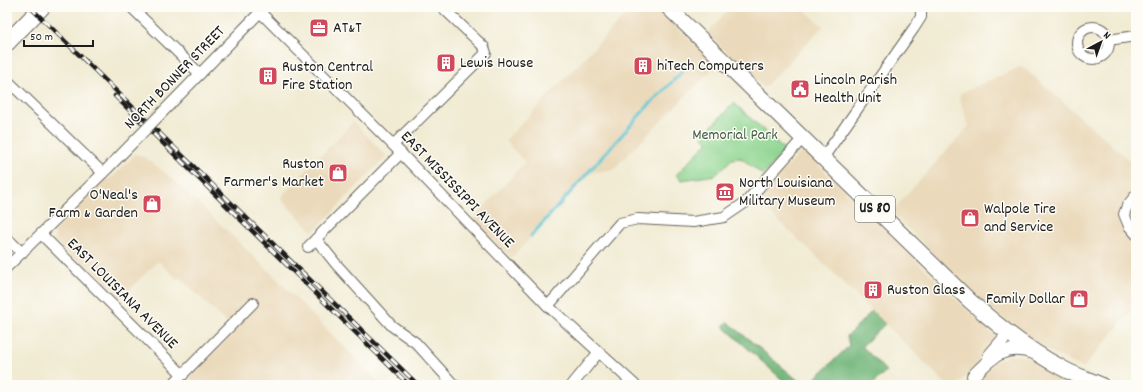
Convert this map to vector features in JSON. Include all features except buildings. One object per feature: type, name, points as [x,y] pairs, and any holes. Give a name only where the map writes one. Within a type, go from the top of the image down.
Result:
[{"type":"highway","points":[[7,43],[39,10]]},
{"type":"main road","name":"US 80","points":[[668,7],[970,302],[1008,334],[1044,357],[1062,368],[1101,385]]},
{"type":"street","points":[[131,7],[200,74]]},
{"type":"street","points":[[393,145],[485,56],[486,50],[484,47],[442,7]]},
{"type":"street","points":[[824,158],[911,33],[920,19],[922,8]]},
{"type":"street","name":"NORTH BONNER STREET","points":[[7,267],[105,171],[263,9]]},
{"type":"street","name":"EAST MISSISSIPPI AVENUE","points":[[263,9],[548,306],[635,385]]},
{"type":"street","points":[[1108,40],[1136,36]]},
{"type":"street","points":[[7,80],[105,171]]},
{"type":"street","points":[[548,306],[620,223],[638,219],[693,222],[724,216],[742,205],[803,138]]},
{"type":"street","points":[[308,248],[400,153]]},
{"type":"street","points":[[1136,195],[1127,206],[1124,218],[1136,234]]},
{"type":"street","name":"EAST LOUISIANA AVENUE","points":[[41,234],[183,375]]},
{"type":"street","points":[[7,238],[22,253]]},
{"type":"street","points":[[316,239],[336,264],[392,326],[416,343],[454,385]]},
{"type":"street","points":[[172,385],[253,303]]},
{"type":"street","points":[[969,381],[1008,334]]},
{"type":"street","points":[[969,381],[992,359],[1004,351],[1024,350],[1044,357]]},
{"type":"street","points":[[572,385],[598,353]]},
{"type":"shaded area","points":[[633,7],[656,7],[716,65],[614,169],[591,173],[511,259],[472,220],[525,162],[505,141]]},
{"type":"shaded area","points":[[731,7],[801,7],[823,26],[764,88],[707,33]]},
{"type":"shaded area","points":[[1022,66],[1136,166],[1136,190],[1123,204],[1117,214],[1117,220],[1136,239],[1136,306],[1083,368],[1052,353],[1002,318],[972,292],[891,212],[969,126],[959,98],[961,93]]},
{"type":"shaded area","name":"Ruston Farmer's Market","points":[[353,122],[387,156],[313,232],[280,198]]},
{"type":"shaded area","points":[[801,152],[807,154],[970,313],[995,335],[996,341],[959,385],[947,385],[816,256],[757,201]]},
{"type":"shaded area","points":[[135,154],[145,157],[173,179],[271,273],[382,385],[198,385],[190,378],[235,331],[180,278],[178,280],[158,261],[117,302],[55,241],[55,231],[105,181],[115,175]]},
{"type":"shaded area","points":[[1010,355],[1025,356],[1079,385],[974,385],[993,363]]},
{"type":"green space","name":"Memorial Park","points":[[734,103],[785,150],[763,175],[741,158],[732,159],[716,175],[682,180],[676,175],[708,142],[702,136]]},
{"type":"green space","points":[[872,311],[885,324],[862,346],[886,371],[872,385],[808,385],[849,346],[847,336]]},
{"type":"green space","points":[[728,322],[800,382],[806,385],[788,385],[723,326]]},
{"type":"waterway","points":[[531,236],[646,108],[678,76],[689,62]]},
{"type":"railway","points":[[30,7],[418,385]]},
{"type":"railway","points":[[115,96],[409,385]]},
{"type":"place","name":"AT&T","points":[[319,28]]},
{"type":"place","name":"Lewis House","points":[[446,63]]},
{"type":"place","name":"hiTech Computers","points":[[643,66]]},
{"type":"place","name":"Ruston Central Fire Station","points":[[268,76]]},
{"type":"place","name":"Lincoln Parish Health Unit","points":[[800,89]]},
{"type":"place","name":"Ruston Farmer's Market","points":[[338,173]]},
{"type":"place","name":"North Louisiana Military Museum","points":[[725,192]]},
{"type":"place","name":"O'Neal's Farm & Garden","points":[[152,204]]},
{"type":"place","name":"Walpole Tire and Service","points":[[970,218]]},
{"type":"place","name":"Ruston Glass","points":[[873,290]]},
{"type":"place","name":"Family Dollar","points":[[1079,299]]}]
